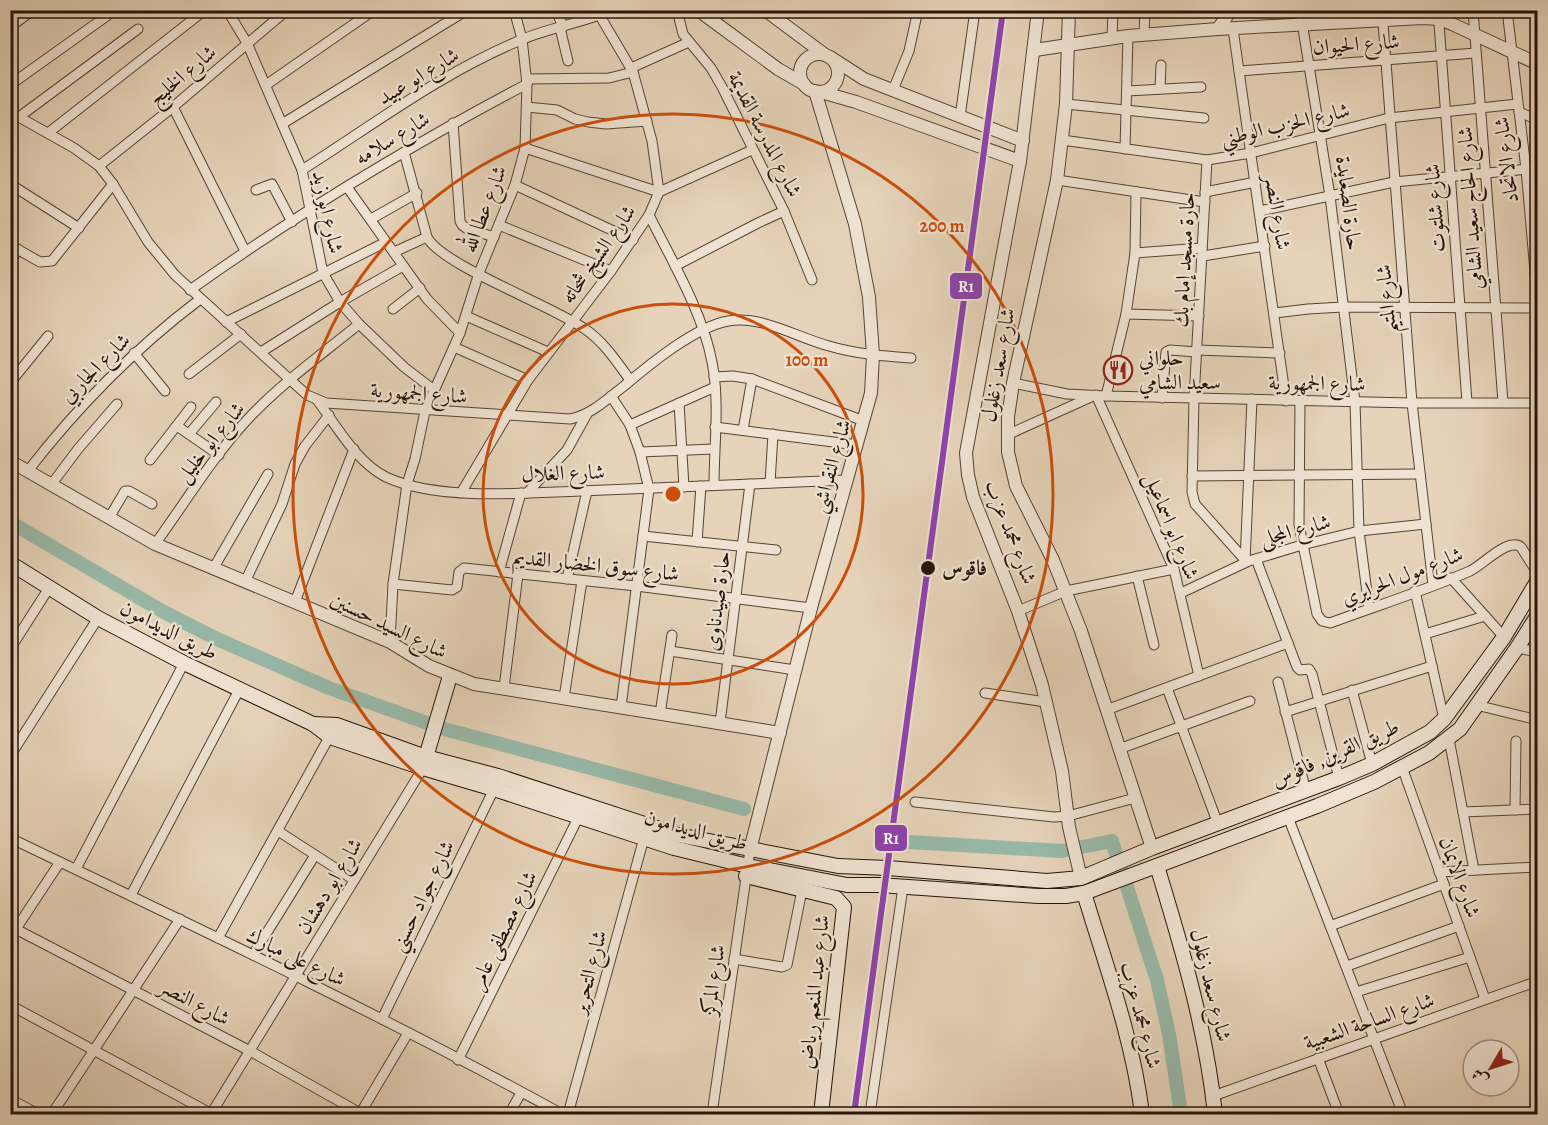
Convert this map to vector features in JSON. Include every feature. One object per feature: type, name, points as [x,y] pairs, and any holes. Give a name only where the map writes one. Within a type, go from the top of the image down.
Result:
[{"type":"main road","name":"طريق الديدامون","points":[[10,563],[98,618],[184,663],[313,724],[498,776],[747,871],[847,885],[1038,896],[1066,896],[1084,893]]},
{"type":"main road","name":"طريق القرين, فاقوس","points":[[1084,872],[1136,855],[1339,778],[1372,764],[1430,732],[1444,720],[1504,637],[1538,580]]},
{"type":"main road","name":"طريق القرين, فاقوس","points":[[1084,893],[1346,795],[1429,753],[1460,729],[1538,615]]},
{"type":"main road","points":[[426,757],[450,676]]},
{"type":"main road","name":"طريق الديدامون","points":[[426,757],[494,789],[644,838],[750,850],[838,866],[1047,881],[1084,872]]},
{"type":"main road","name":"شارع سعد زغلول","points":[[1157,866],[1196,1002],[1215,1114]]},
{"type":"main road","name":"شارع عبد المنعم رياض","points":[[747,871],[802,890],[836,898],[844,907],[821,1114]]},
{"type":"main road","points":[[981,892],[983,876]]},
{"type":"main road","name":"شارع محمد عزب","points":[[1084,893],[1125,1029],[1142,1114]]},
{"type":"street","points":[[10,27],[33,10]]},
{"type":"street","points":[[10,85],[115,10]]},
{"type":"street","points":[[48,133],[194,14],[205,10]]},
{"type":"street","name":"شارع ابو زيد","points":[[227,10],[247,43],[302,170],[323,273],[340,302],[359,324],[404,367],[434,390]]},
{"type":"street","name":"شارع الخليج","points":[[99,166],[173,107],[287,10]]},
{"type":"street","points":[[266,86],[374,10]]},
{"type":"street","points":[[282,124],[467,10]]},
{"type":"street","name":"شارع عطا الله","points":[[390,642],[393,584],[407,484],[425,411],[460,333],[479,273],[515,185],[525,148],[527,81],[522,39],[514,10]]},
{"type":"street","points":[[556,10],[562,27],[568,61]]},
{"type":"street","name":"شارع ابو عبيد","points":[[302,170],[472,63],[522,39],[600,16],[612,10]]},
{"type":"street","name":"شارع المدرسة القديمة","points":[[677,10],[679,25],[722,87],[784,211],[812,280]]},
{"type":"street","points":[[698,10],[778,69],[818,91],[1020,160]]},
{"type":"street","points":[[893,90],[909,51],[918,10]]},
{"type":"street","points":[[960,117],[975,10]]},
{"type":"street","name":"شارع محمد عزب","points":[[1038,10],[1020,160],[966,453],[973,497],[1018,611],[1046,702],[1062,771],[1068,821],[1084,872]]},
{"type":"street","name":"شارع سعد زغلول","points":[[1069,10],[1066,104],[1057,180],[1013,383],[1007,435],[1016,486],[1066,591],[1152,848]]},
{"type":"street","points":[[1112,39],[1113,10]]},
{"type":"street","points":[[1143,35],[1145,10]]},
{"type":"street","name":"حارة الصعايدة","points":[[1300,10],[1330,196],[1355,402],[1359,531],[1369,608]]},
{"type":"street","name":"شارع الحاج سعيد الشامي","points":[[1473,10],[1503,402]]},
{"type":"street","name":"شارع الاتحاد","points":[[1507,10],[1535,252],[1538,307]]},
{"type":"street","points":[[769,12],[834,62],[838,74],[833,86],[818,91]]},
{"type":"street","points":[[1218,29],[1229,12]]},
{"type":"street","points":[[1035,50],[1128,36],[1302,24],[1382,15],[1438,15],[1538,64]]},
{"type":"street","name":"شارع المتيم","points":[[1382,15],[1412,403],[1433,585]]},
{"type":"street","name":"شارع شلتوت","points":[[1438,15],[1467,402]]},
{"type":"street","name":"شارع الشيخ شحاته","points":[[461,494],[528,380],[633,240],[649,215],[659,192],[647,121],[632,70],[600,16]]},
{"type":"street","points":[[15,115],[138,29]]},
{"type":"street","name":"شارع النصر","points":[[1233,29],[1266,246],[1286,400]]},
{"type":"street","points":[[1125,149],[1128,36]]},
{"type":"street","points":[[527,81],[625,76],[632,70],[689,42]]},
{"type":"street","name":"شارع الحيوان","points":[[1239,71],[1476,53]]},
{"type":"street","points":[[804,84],[800,72],[806,60],[811,56],[827,56],[864,79],[1023,141]]},
{"type":"street","points":[[1160,89],[1161,65]]},
{"type":"street","name":"شارع سلامه","points":[[190,290],[245,251],[347,187],[527,81]]},
{"type":"street","points":[[1127,91],[1201,87]]},
{"type":"street","name":"شارع النقراشي","points":[[750,850],[811,608],[871,393],[873,355],[869,297],[855,224],[818,91]]},
{"type":"street","points":[[1066,104],[1204,118]]},
{"type":"street","points":[[173,107],[245,251]]},
{"type":"street","points":[[527,107],[557,110],[575,119],[588,122],[606,124],[647,121]]},
{"type":"street","name":"شارع الحزب الوطني","points":[[1062,140],[1207,160],[1251,153],[1389,118],[1480,107],[1518,108]]},
{"type":"street","points":[[1518,108],[1538,120]]},
{"type":"street","name":"شارع الجمهورية","points":[[15,115],[82,153],[99,166],[113,184],[148,242],[175,275],[200,300],[308,395],[317,400],[336,405],[561,420],[586,414],[630,380],[703,330],[728,321],[752,321],[830,346],[873,355],[911,358]]},
{"type":"street","points":[[453,123],[460,221],[466,228],[494,237]]},
{"type":"street","points":[[525,148],[659,192],[752,150]]},
{"type":"street","points":[[404,152],[417,193],[427,237],[437,250],[573,321],[603,345],[630,380]]},
{"type":"street","name":"حارة مسجد إمام بك","points":[[1207,160],[1194,399],[1192,492],[1195,504],[1245,562]]},
{"type":"street","points":[[1260,211],[1394,182],[1538,168]]},
{"type":"street","points":[[1057,180],[1136,192],[1205,197],[1256,182]]},
{"type":"street","points":[[10,184],[79,228]]},
{"type":"street","points":[[10,262],[14,247],[40,262],[52,261],[113,184]]},
{"type":"street","points":[[256,190],[272,184],[292,222]]},
{"type":"street","points":[[515,185],[633,240]]},
{"type":"street","points":[[347,187],[420,288],[460,333]]},
{"type":"street","points":[[1101,396],[1126,314],[1135,253],[1136,192]]},
{"type":"street","points":[[371,219],[417,193]]},
{"type":"street","points":[[675,266],[784,211]]},
{"type":"street","points":[[649,215],[675,266],[703,330],[712,361],[715,382],[714,485]]},
{"type":"street","points":[[499,225],[611,271]]},
{"type":"street","points":[[394,252],[427,237]]},
{"type":"street","points":[[226,322],[386,242]]},
{"type":"street","points":[[1135,253],[1266,246]]},
{"type":"street","points":[[261,352],[340,302],[403,266]]},
{"type":"street","points":[[393,309],[420,288]]},
{"type":"street","name":"شارع الجاربي","points":[[27,472],[76,411],[134,353],[200,300]]},
{"type":"street","points":[[1275,314],[1344,307],[1538,307]]},
{"type":"street","points":[[1126,314],[1199,316]]},
{"type":"street","points":[[466,316],[548,352]]},
{"type":"street","name":"شارع ابو خليل","points":[[155,544],[219,455],[249,418],[359,324]]},
{"type":"street","points":[[189,374],[241,334]]},
{"type":"street","points":[[10,383],[48,336]]},
{"type":"street","points":[[454,347],[528,380]]},
{"type":"street","points":[[1162,398],[1166,352],[1170,350],[1280,353]]},
{"type":"street","points":[[134,353],[165,391]]},
{"type":"street","points":[[630,425],[679,403],[715,382],[733,376],[752,379],[864,421]]},
{"type":"street","points":[[743,430],[752,379]]},
{"type":"street","name":"شارع الجمهورية","points":[[1013,383],[1058,392],[1101,396],[1412,403],[1538,403]]},
{"type":"street","points":[[611,396],[630,425],[640,452],[649,489],[621,707]]},
{"type":"street","name":"شارع الجمهورية","points":[[1007,435],[1064,408],[1101,396]]},
{"type":"street","name":"شارع ابو اسماعيل","points":[[1101,396],[1174,569],[1199,676]]},
{"type":"street","points":[[1245,562],[1252,399]]},
{"type":"street","name":"شارع الغلال","points":[[317,400],[354,449],[376,471],[407,484],[461,494],[848,480]]},
{"type":"street","points":[[1300,401],[1299,525],[1302,545]]},
{"type":"street","points":[[189,434],[216,402]]},
{"type":"street","points":[[679,403],[684,487]]},
{"type":"street","points":[[51,485],[78,449],[117,404]]},
{"type":"street","points":[[150,460],[191,407]]},
{"type":"street","points":[[499,572],[524,493],[567,450],[586,414]]},
{"type":"street","points":[[245,582],[282,504],[295,464],[329,416]]},
{"type":"street","points":[[177,426],[219,455]]},
{"type":"street","points":[[715,426],[857,445]]},
{"type":"street","points":[[771,483],[772,434]]},
{"type":"street","points":[[295,602],[354,449]]},
{"type":"street","points":[[640,452],[714,449]]},
{"type":"street","name":"شارع السيد حسنين","points":[[10,461],[155,544],[390,642],[450,676],[474,684],[780,734]]},
{"type":"street","points":[[213,569],[268,474]]},
{"type":"street","points":[[1192,476],[1420,474]]},
{"type":"street","name":"حارة صيدناوى","points":[[720,723],[750,484]]},
{"type":"street","points":[[697,542],[701,486]]},
{"type":"street","points":[[109,518],[125,491],[152,504]]},
{"type":"street","points":[[567,579],[587,491]]},
{"type":"street","name":"شارع المجلى","points":[[1181,593],[1245,562],[1302,545],[1359,531],[1426,524]]},
{"type":"street","points":[[643,536],[776,550]]},
{"type":"street","name":"شارع مول الحرايري","points":[[1302,545],[1317,614],[1322,621],[1330,622],[1452,578],[1477,567],[1514,544],[1521,547],[1538,574]]},
{"type":"street","points":[[1256,559],[1298,668],[1311,671],[1339,778]]},
{"type":"street","name":"شارع سوق الخضار القديم","points":[[393,584],[452,590],[457,587],[459,572],[464,568],[636,586],[811,608]]},
{"type":"street","points":[[1018,611],[1066,591],[1174,569]]},
{"type":"street","points":[[504,688],[519,574]]},
{"type":"street","points":[[1137,576],[1154,645]]},
{"type":"street","points":[[1452,578],[1504,637]]},
{"type":"street","points":[[564,698],[582,580]]},
{"type":"street","points":[[10,649],[50,588]]},
{"type":"street","points":[[1415,591],[1444,720]]},
{"type":"street","points":[[1425,634],[1485,616]]},
{"type":"street","points":[[10,756],[98,618]]},
{"type":"street","points":[[660,714],[672,635]]},
{"type":"street","points":[[1106,710],[1288,643]]},
{"type":"street","points":[[1517,648],[1538,652]]},
{"type":"street","points":[[670,651],[795,670]]},
{"type":"street","points":[[76,869],[184,663]]},
{"type":"street","points":[[1285,712],[1432,666]]},
{"type":"street","points":[[1278,682],[1306,790]]},
{"type":"street","points":[[1167,688],[1218,824]]},
{"type":"street","points":[[131,895],[239,690]]},
{"type":"street","points":[[1352,690],[1372,764]]},
{"type":"street","points":[[986,693],[1046,702]]},
{"type":"street","points":[[1119,748],[1250,701]]},
{"type":"street","points":[[1476,705],[1538,720]]},
{"type":"street","points":[[218,938],[333,731]]},
{"type":"street","points":[[1449,739],[1474,870]]},
{"type":"street","points":[[1515,810],[1516,741]]},
{"type":"street","name":"شارع ابو دهشان","points":[[211,1114],[426,757]]},
{"type":"street","name":"شارع الايمان","points":[[1402,767],[1485,999]]},
{"type":"street","name":"شارع جواد حسني","points":[[382,1019],[494,789]]},
{"type":"street","points":[[915,802],[1068,821],[1135,798]]},
{"type":"street","points":[[1439,872],[1537,867],[1536,809],[1463,812]]},
{"type":"street","name":"شارع مصطفى عامر","points":[[459,1060],[579,816]]},
{"type":"street","points":[[1288,817],[1403,1114]]},
{"type":"street","points":[[278,831],[354,880]]},
{"type":"street","name":"شارع على مبارك","points":[[10,838],[382,1019],[562,1114]]},
{"type":"street","name":"شارع التحرير","points":[[562,1114],[644,838]]},
{"type":"street","name":"شارع المركز","points":[[712,1114],[750,850]]},
{"type":"street","points":[[253,956],[315,855]]},
{"type":"street","points":[[10,938],[14,927],[60,862]]},
{"type":"street","points":[[1330,926],[1444,884]]},
{"type":"street","points":[[870,1114],[903,887]]},
{"type":"street","points":[[734,959],[782,967],[787,965],[802,890]]},
{"type":"street","points":[[52,1114],[180,919]]},
{"type":"street","points":[[1347,966],[1459,926]]},
{"type":"street","name":"شارع النصر","points":[[14,927],[250,1051],[361,1114]]},
{"type":"street","points":[[1356,992],[1470,957]]},
{"type":"street","name":"شارع الساحة الشعبية","points":[[1213,1096],[1374,1037],[1538,981]]},
{"type":"street","points":[[10,1005],[211,1114]]},
{"type":"street","points":[[361,1114],[408,1033]]},
{"type":"street","points":[[1318,1058],[1339,1114]]},
{"type":"street","points":[[509,1114],[521,1093]]},
{"type":"street","points":[[10,1099],[38,1114]]},
{"type":"waterway","points":[[10,522],[162,611],[217,639],[329,688],[444,729],[744,809]]},
{"type":"waterway","points":[[909,842],[1062,851],[1112,841],[1157,980],[1169,1034],[1181,1114]]},
{"type":"transit line","name":"R1","points":[[854,1114],[1003,10]]},
{"type":"place","name":"حلواني سعيد الشامي","points":[[1118,370]]},
{"type":"place","name":"فاقوس","points":[[928,568]]}]
